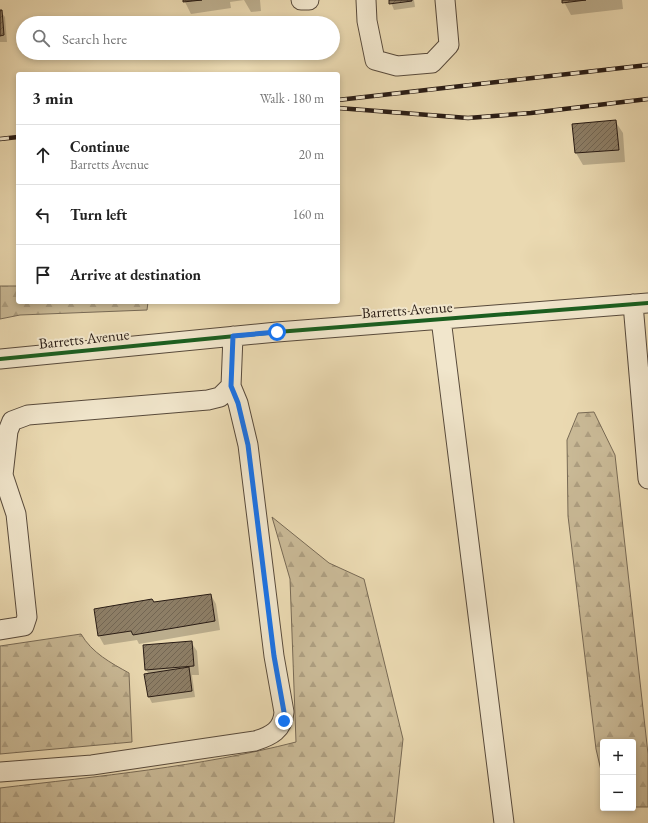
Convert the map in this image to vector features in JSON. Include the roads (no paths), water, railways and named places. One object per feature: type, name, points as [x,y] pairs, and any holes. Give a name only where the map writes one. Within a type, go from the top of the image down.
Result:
[{"type":"street","points":[[301,0],[309,0]]},
{"type":"street","points":[[366,0],[367,21],[375,60],[397,66],[432,63],[449,45],[445,0]]},
{"type":"street","points":[[640,304],[648,479]]},
{"type":"street","name":"Barretts Avenue","points":[[0,359],[233,336],[640,304]]},
{"type":"street","points":[[441,319],[504,823]]},
{"type":"street","points":[[0,772],[92,766],[255,741],[269,737],[278,730],[284,721],[284,712],[274,656],[248,445],[238,403],[231,386],[233,336]]},
{"type":"street","points":[[0,630],[24,626],[26,617],[16,514],[2,475],[8,431],[12,421],[28,415],[208,400],[220,397],[231,386]]},
{"type":"railway","points":[[340,100],[648,65]]},
{"type":"railway","points":[[340,108],[468,118],[531,113],[648,99]]},
{"type":"railway","points":[[0,139],[16,137]]}]
